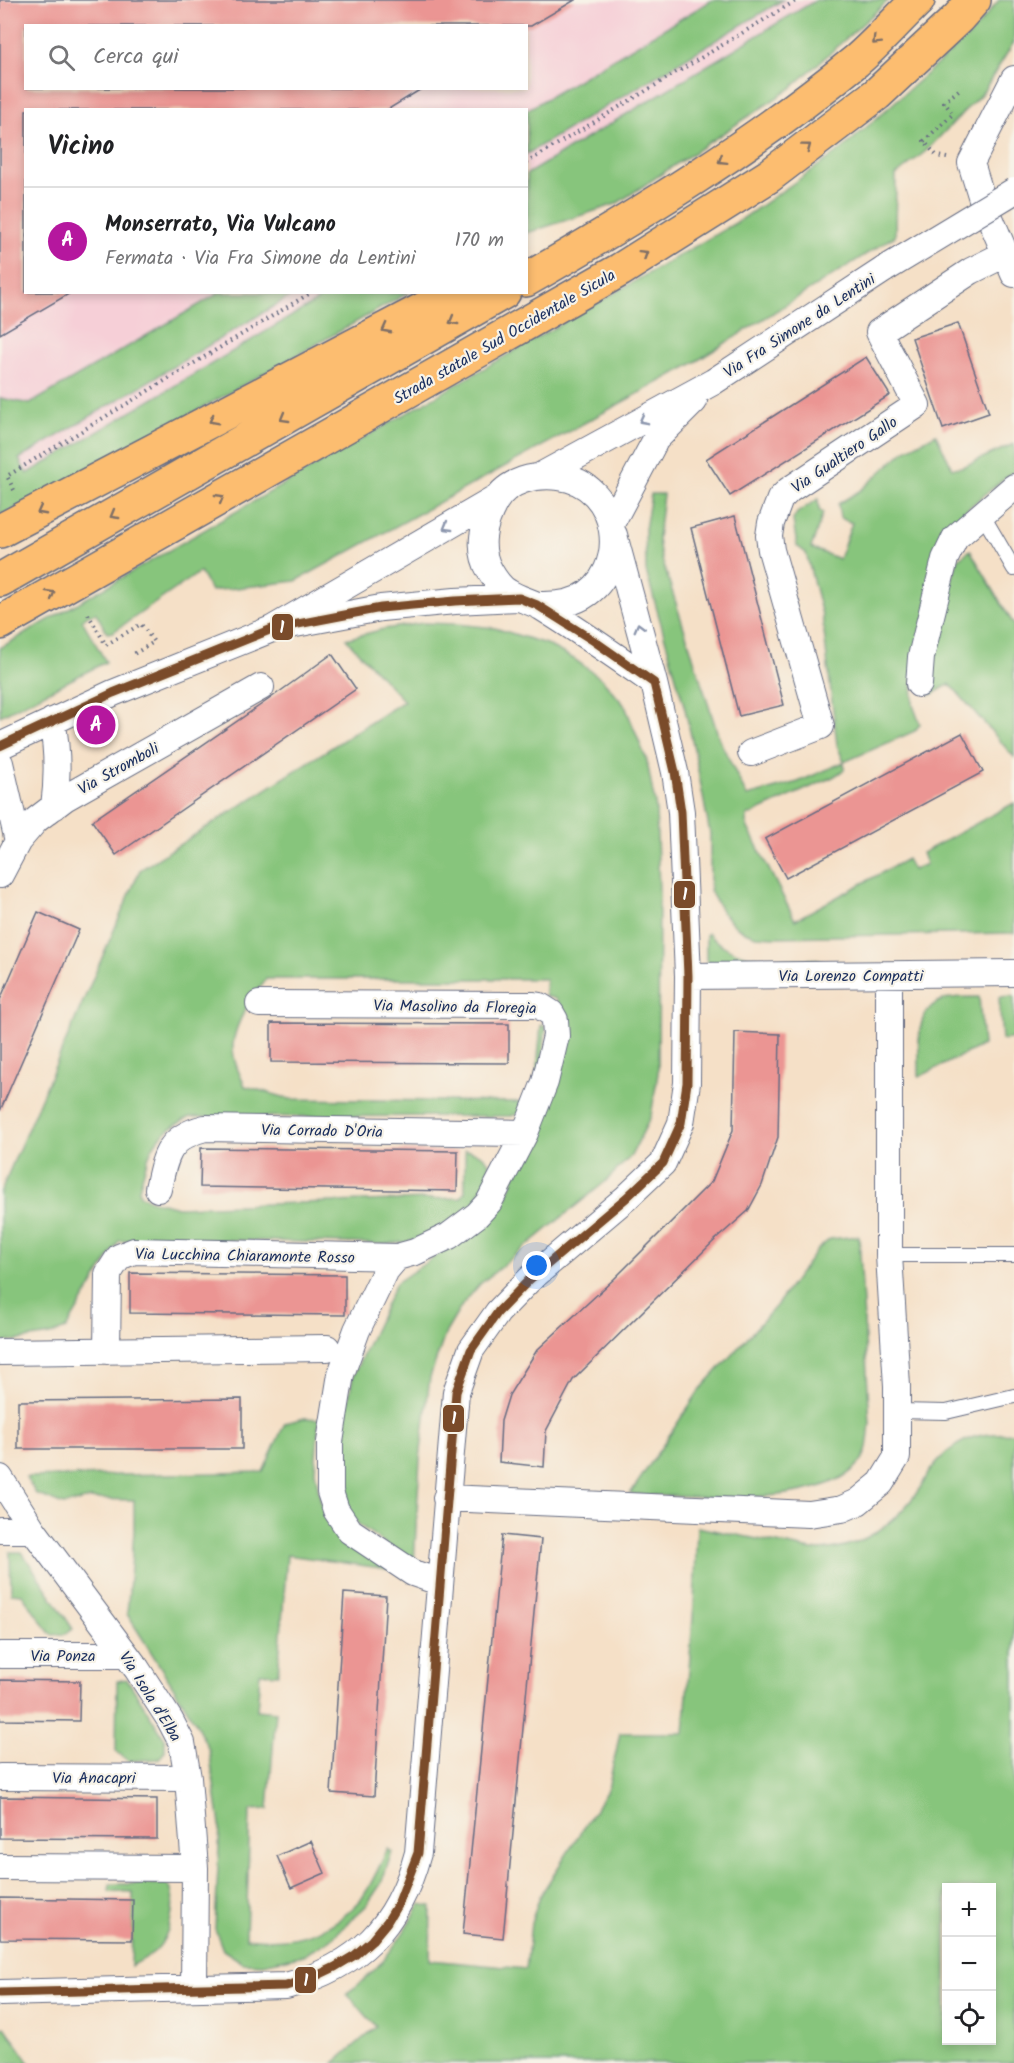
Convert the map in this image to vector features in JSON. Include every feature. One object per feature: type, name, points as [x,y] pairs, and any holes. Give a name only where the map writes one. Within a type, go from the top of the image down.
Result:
[{"type":"main road","points":[[528,279],[606,234],[746,145],[858,59],[918,0]]},
{"type":"main road","name":"Strada statale Sud Occidentale Sicula","points":[[0,623],[620,270],[769,176],[877,94],[974,0]]},
{"type":"main road","points":[[528,264],[606,234]]},
{"type":"main road","points":[[2,530],[452,294]]},
{"type":"main road","points":[[0,580],[500,294]]},
{"type":"street","points":[[1009,264],[982,199],[971,163],[1014,79]]},
{"type":"street","name":"Via Fra Simone da Lentini","points":[[713,382],[885,269],[1014,190]]},
{"type":"street","name":"Via Gualtiero Gallo","points":[[751,753],[821,726],[771,550],[769,536],[774,510],[780,499],[798,482],[917,405],[879,332],[971,271],[1009,264]]},
{"type":"street","points":[[0,746],[113,693],[272,628],[497,498],[518,482],[542,475],[713,382]]},
{"type":"street","points":[[272,628],[381,608],[455,601],[528,602],[554,606],[578,599],[599,583],[611,560],[612,529],[656,439],[713,382]]},
{"type":"street","points":[[0,1993],[286,1986],[320,1975],[351,1958],[387,1923],[401,1902],[418,1853],[456,1392],[471,1350],[498,1312],[529,1280],[626,1198],[663,1163],[681,1123],[687,1083],[688,976],[681,812],[675,772],[654,683],[607,510],[590,490],[568,478],[542,475]]},
{"type":"street","points":[[919,684],[921,657],[945,559],[955,538],[1014,488]]},
{"type":"street","points":[[497,498],[485,520],[482,546],[489,570],[506,591],[594,641],[654,683]]},
{"type":"street","name":"Via Stromboli","points":[[0,876],[18,841],[36,820],[65,798],[261,687]]},
{"type":"street","points":[[52,721],[57,749],[58,776],[54,807]]},
{"type":"street","points":[[0,763],[18,841]]},
{"type":"street","name":"Via Lorenzo Compatti","points":[[688,976],[1014,974]]},
{"type":"street","points":[[446,1498],[798,1514],[826,1513],[842,1509],[858,1502],[876,1488],[890,1471],[897,1456],[898,1411],[889,1255],[889,975]]},
{"type":"street","name":"Via Masolino da Floregia","points":[[259,1004],[540,1006],[551,1013],[555,1020],[556,1036],[545,1082],[525,1134],[489,1202],[477,1215],[449,1236],[415,1252],[396,1257]]},
{"type":"street","name":"Via Corrado D'Oria","points":[[158,1189],[162,1166],[172,1146],[192,1131],[205,1128],[525,1134]]},
{"type":"street","name":"Via Lucchina Chiaramonte Rosso","points":[[107,1350],[108,1274],[119,1257],[134,1251],[396,1257]]},
{"type":"street","points":[[396,1257],[386,1270],[357,1330],[341,1374],[330,1442],[330,1492],[336,1510],[350,1531],[413,1573],[439,1582]]},
{"type":"street","points":[[0,1352],[327,1348]]},
{"type":"street","name":"Via Isola d'Elba","points":[[0,1478],[33,1530],[126,1655],[170,1719],[182,1743],[188,1778],[195,1868],[194,1988]]},
{"type":"street","points":[[0,1530],[33,1530]]},
{"type":"street","name":"Via Ponza","points":[[0,1655],[126,1655]]},
{"type":"street","name":"Via Anacapri","points":[[0,1777],[188,1778]]},
{"type":"street","points":[[0,1867],[195,1868]]},
{"type":"lane","points":[[982,514],[1014,569]]},
{"type":"lane","points":[[889,1255],[1014,1255]]},
{"type":"lane","points":[[898,1411],[946,1412],[1014,1396]]},
{"type":"path","points":[[528,162],[797,0]]},
{"type":"path","points":[[937,156],[924,141],[953,114],[944,102],[960,89]]},
{"type":"path","points":[[17,495],[7,477],[309,294]]},
{"type":"path","points":[[88,615],[106,645],[141,624]]},
{"type":"shaded area","points":[[0,0],[889,0],[790,89],[616,204],[528,233],[528,108],[24,108],[24,294],[406,294],[0,515]]},
{"type":"green space","points":[[712,0],[783,0],[528,153],[528,109]]},
{"type":"green space","points":[[816,0],[889,0],[790,89],[616,204],[528,233],[528,173]]},
{"type":"green space","points":[[999,0],[1014,0],[1014,42],[983,92],[926,151],[896,175],[895,236],[692,364],[296,581],[211,591],[200,572],[113,632],[107,633],[96,613],[88,615],[82,620],[106,662],[0,716],[0,648],[739,221],[841,150],[972,33]]},
{"type":"green space","points":[[217,294],[294,294],[19,459],[27,474],[328,294],[406,294],[41,498],[0,515],[0,398],[30,404]]},
{"type":"green space","points":[[936,434],[952,468],[962,467],[1014,444],[1014,471],[962,513],[949,532],[912,674],[913,705],[920,724],[915,731],[844,762],[837,745],[822,615],[806,553],[797,546],[793,520],[797,513],[818,499],[819,510],[823,513],[811,548],[839,559],[852,523],[840,518],[838,504],[861,490],[904,451]]},
{"type":"green space","points":[[651,494],[663,494],[658,538],[660,553],[720,741],[747,796],[798,782],[844,762],[844,770],[833,777],[747,816],[747,826],[795,920],[907,859],[913,870],[926,864],[922,853],[1014,803],[1014,933],[756,936],[734,925],[722,912],[710,891],[710,834],[685,709],[646,571],[645,529]]},
{"type":"green space","points":[[970,550],[1014,625],[1014,757],[950,684],[931,695],[927,669],[958,559]]},
{"type":"green space","points":[[423,623],[495,628],[546,644],[574,659],[602,679],[625,706],[647,761],[656,809],[659,890],[658,1073],[651,1116],[631,1156],[605,1182],[480,1284],[462,1305],[446,1332],[430,1377],[420,1459],[414,1564],[358,1524],[344,1505],[339,1478],[339,1448],[353,1376],[396,1283],[480,1226],[505,1202],[570,1029],[556,999],[545,996],[546,979],[266,979],[245,1010],[237,1026],[233,1044],[238,1071],[245,1086],[290,1099],[524,1102],[536,1079],[541,1025],[546,1027],[541,1074],[521,1113],[511,1116],[191,1117],[168,1130],[154,1145],[139,1189],[140,1195],[144,1198],[177,1207],[461,1198],[465,1192],[465,1150],[483,1156],[490,1165],[485,1185],[472,1207],[428,1235],[406,1242],[384,1244],[182,1239],[119,1241],[66,1329],[50,1335],[0,1343],[0,1193],[140,870],[404,701],[346,639],[384,629]]},
{"type":"green space","points":[[708,933],[722,945],[744,955],[781,960],[818,959],[823,963],[708,965],[706,935]]},
{"type":"green space","points":[[1014,996],[1014,1038],[1002,1040],[999,997]]},
{"type":"green space","points":[[979,997],[983,1045],[919,1077],[920,1028],[929,1009],[938,1002],[951,998]]},
{"type":"green space","points":[[859,1236],[870,1424],[867,1447],[862,1460],[844,1476],[819,1487],[788,1494],[719,1498],[630,1494],[699,1391],[776,1306],[817,1250],[830,1239]]},
{"type":"green space","points":[[305,1418],[319,1419],[315,1471],[321,1504],[388,1569],[287,1555],[278,1674],[260,1673],[257,1710],[276,1712],[268,1809],[250,1810],[246,1938],[278,1940],[293,1938],[307,1935],[335,1922],[359,1902],[388,1849],[392,1852],[381,1884],[366,1906],[330,1940],[304,1955],[263,1964],[243,1963],[223,1950],[215,1929],[220,1825],[209,1750],[194,1720],[127,1614],[134,1532],[134,1500],[90,1499],[63,1505],[36,1494],[26,1477],[263,1472],[285,1423]]},
{"type":"green space","points":[[1014,1433],[1014,2063],[334,2063],[376,2027],[347,1993],[359,1985],[389,1953],[420,1904],[431,1906],[430,1960],[526,1969],[531,1923],[540,1896],[608,1789],[620,1733],[684,1733],[694,1604],[697,1527],[812,1550],[845,1546],[860,1541],[887,1524],[910,1501],[933,1467],[957,1445],[968,1439],[991,1434]]},
{"type":"green space","points":[[10,1552],[22,1552],[73,1629],[65,1634],[51,1635],[22,1594],[11,1593]]},
{"type":"green space","points":[[127,1679],[165,1739],[165,1751],[159,1759],[128,1761],[116,1751],[117,1681]]},
{"type":"green space","points":[[110,1884],[165,1884],[169,1886],[172,1893],[171,1919],[165,1937],[153,1952],[131,1966],[133,1892],[109,1891]]},
{"type":"green space","points":[[5,2027],[30,2063],[0,2063],[0,2029]]},
{"type":"building","points":[[0,0],[575,0],[531,26],[528,24],[24,24],[24,90],[420,90],[390,108],[24,108],[24,294],[69,294],[0,334]]},
{"type":"building","points":[[958,323],[989,413],[943,429],[912,338]]},
{"type":"building","points":[[866,357],[890,395],[730,496],[706,459]]},
{"type":"building","points":[[735,516],[784,705],[739,716],[691,528]]},
{"type":"building","points":[[332,654],[356,689],[116,855],[92,821]]},
{"type":"building","points":[[962,733],[983,772],[786,878],[765,839]]},
{"type":"building","points":[[38,912],[79,930],[0,1111],[0,1000]]},
{"type":"building","points":[[271,1023],[509,1024],[509,1063],[271,1062]]},
{"type":"building","points":[[735,1032],[780,1034],[778,1137],[762,1185],[748,1211],[715,1240],[573,1380],[546,1431],[544,1467],[499,1462],[501,1421],[509,1395],[537,1350],[614,1279],[712,1181],[733,1130]]},
{"type":"building","points":[[201,1148],[458,1151],[457,1191],[200,1187]]},
{"type":"building","points":[[130,1273],[345,1275],[345,1315],[130,1313]]},
{"type":"building","points":[[242,1399],[242,1449],[18,1449],[18,1401]]},
{"type":"building","points":[[502,1535],[541,1539],[503,1938],[463,1934]]},
{"type":"building","points":[[344,1593],[386,1596],[374,1796],[331,1793]]},
{"type":"building","points":[[0,1680],[80,1681],[79,1721],[0,1720]]},
{"type":"building","points":[[0,1797],[157,1799],[157,1839],[0,1838]]},
{"type":"building","points":[[311,1841],[325,1873],[291,1888],[277,1856]]},
{"type":"building","points":[[0,1898],[133,1900],[132,1940],[0,1939]]},
{"type":"transit line","name":"1","points":[[0,746],[113,693],[272,629],[381,608],[519,598],[537,605],[654,683],[675,772],[681,812],[688,976],[687,1083],[681,1123],[663,1163],[626,1198],[529,1280],[498,1312],[471,1350],[456,1392],[418,1853],[399,1902],[387,1922],[355,1955],[312,1978],[286,1986],[0,1993]]},
{"type":"place","name":"Monserrato, Via Vulcano","points":[[96,725]]}]
